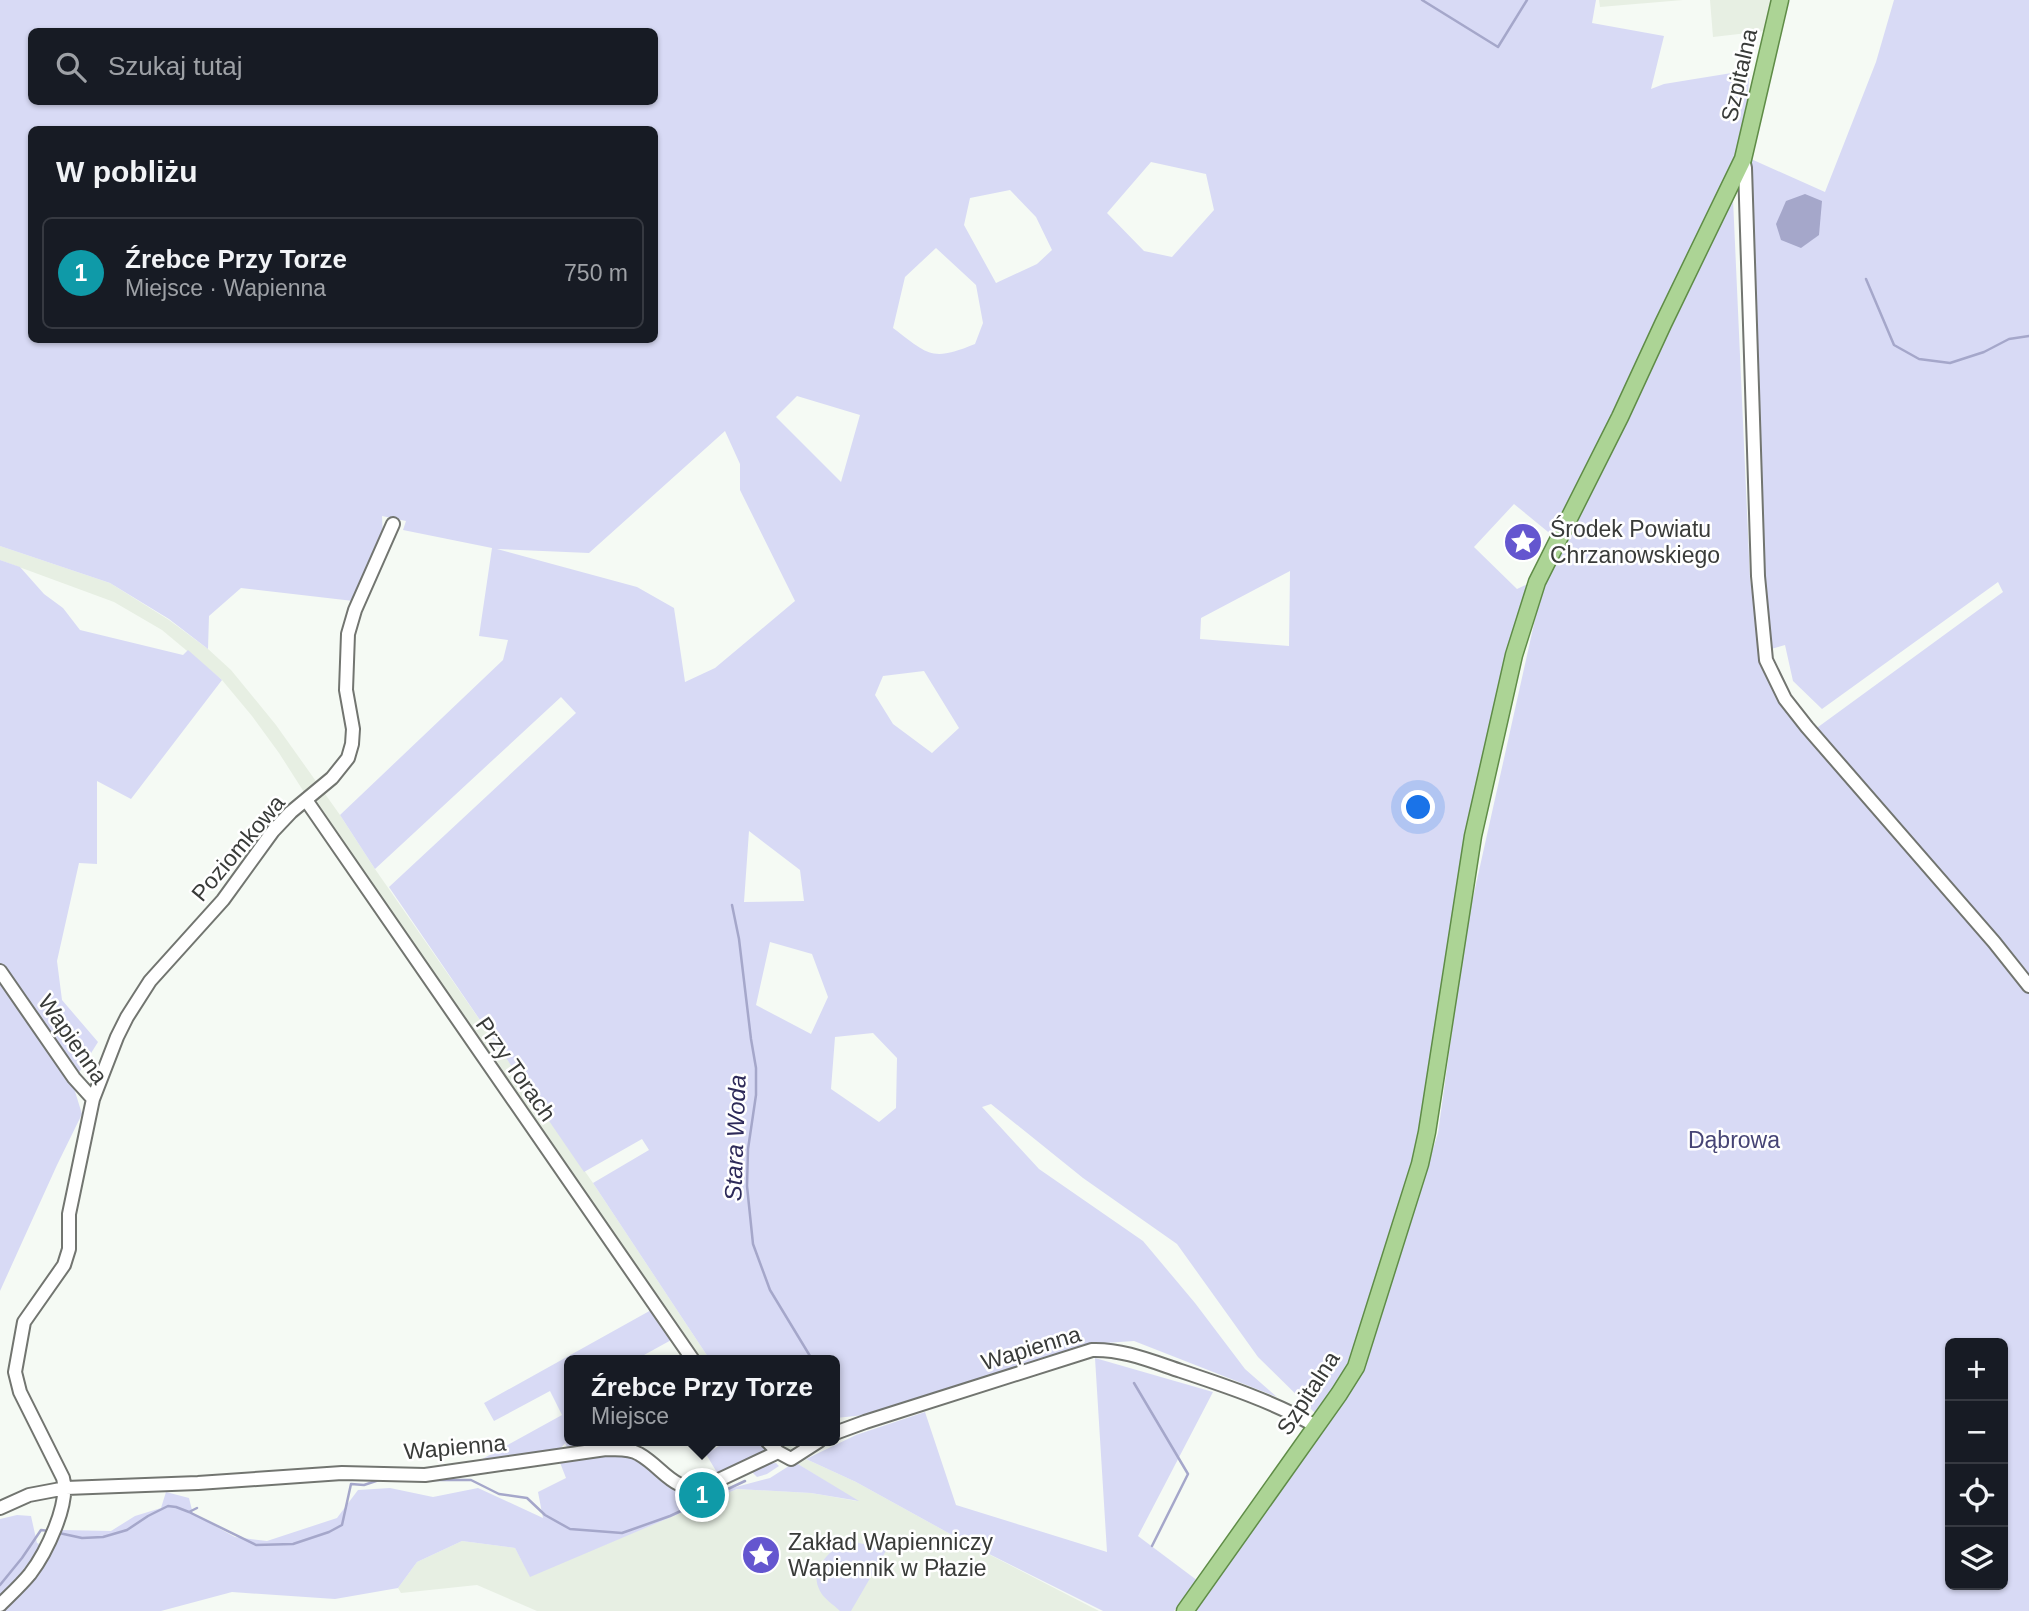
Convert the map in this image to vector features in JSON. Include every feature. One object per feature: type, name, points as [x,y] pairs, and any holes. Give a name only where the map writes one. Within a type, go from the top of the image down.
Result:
[{"type":"main road","name":"Szpitalna","points":[[1185,1611],[1356,1367],[1412,1191],[1427,1132],[1473,836],[1514,654],[1537,582],[1620,417],[1743,159],[1780,0]]},
{"type":"street","points":[[1743,159],[1758,576],[1766,660],[1785,699],[1807,727],[2029,986]]},
{"type":"street","name":"Poziomkowa","points":[[93,1099],[117,1037],[150,981],[223,900],[273,831],[291,811],[342,768],[348,758],[353,729],[346,690],[348,634],[355,611],[393,524]]},
{"type":"street","name":"Przy Torach","points":[[306,800],[690,1355]]},
{"type":"street","name":"Wapienna","points":[[0,971],[74,1078],[93,1099],[69,1214],[69,1249],[64,1265],[24,1322],[15,1372],[20,1392],[64,1478],[66,1488]]},
{"type":"street","name":"Wapienna","points":[[840,1431],[1092,1350],[1111,1349],[1217,1383],[1316,1426]]},
{"type":"street","points":[[772,1446],[778,1452]]},
{"type":"street","name":"Wapienna","points":[[0,1508],[29,1495],[66,1488],[198,1483],[342,1473],[425,1475],[606,1449],[630,1450],[640,1454],[678,1485],[696,1489],[778,1452],[791,1459],[811,1446]]},
{"type":"street","points":[[0,1605],[31,1573],[50,1540],[66,1488]]},
{"type":"shaded area","points":[[1599,0],[1683,0],[1600,7]]},
{"type":"shaded area","points":[[1710,0],[1773,0],[1765,31],[1713,37]]},
{"type":"shaded area","points":[[1805,194],[1822,201],[1819,235],[1801,248],[1781,240],[1776,224],[1786,201]]},
{"type":"shaded area","points":[[0,546],[110,583],[169,620],[231,670],[276,725],[340,815],[593,1183],[707,1355],[695,1355],[279,753],[222,680],[162,630],[114,602],[0,560]]},
{"type":"shaded area","name":"Zakład Wapienniczy Wapiennik w Płazie","points":[[778,1446],[790,1446],[806,1459],[856,1482],[1099,1611],[537,1611],[477,1585],[401,1593],[398,1588],[417,1562],[462,1541],[515,1548],[530,1576],[737,1489],[811,1493],[857,1501],[798,1464]]},
{"type":"green space","points":[[0,0],[1596,0],[1592,23],[1664,36],[1651,89],[1664,84],[1750,70],[1741,152],[1553,536],[1514,504],[1474,547],[1517,589],[1530,583],[1464,835],[1422,1132],[1350,1364],[1315,1413],[1258,1357],[1177,1244],[1083,1178],[991,1104],[982,1107],[1039,1169],[1143,1241],[1245,1369],[1277,1397],[1134,1341],[1082,1347],[874,1414],[840,1418],[840,1355],[707,1355],[593,1183],[649,1150],[642,1139],[584,1172],[389,887],[576,713],[561,697],[375,869],[340,815],[503,660],[508,640],[479,636],[492,548],[403,530],[406,521],[382,516],[383,538],[362,602],[241,588],[209,616],[208,649],[169,619],[110,583],[0,546]],"holes":[[[1151,162],[1206,174],[1214,210],[1172,257],[1144,251],[1107,213]],[[1010,190],[1036,217],[1052,250],[1037,264],[996,283],[964,225],[970,198]],[[936,248],[976,285],[983,323],[975,344],[949,353],[931,353],[893,328],[905,277]],[[797,396],[860,415],[841,482],[776,417]],[[725,431],[740,464],[740,490],[795,601],[715,668],[685,682],[674,608],[637,587],[497,549],[589,553]],[[1290,571],[1289,646],[1200,639],[1201,618]],[[924,671],[959,728],[932,753],[893,724],[875,695],[883,676]],[[749,831],[800,870],[804,901],[744,902]],[[770,942],[812,954],[828,997],[811,1034],[756,1005]],[[873,1033],[897,1058],[896,1108],[879,1122],[831,1089],[835,1037]]]},
{"type":"green space","points":[[1894,0],[2029,0],[2029,982],[1814,730],[2003,592],[1998,582],[1822,709],[1793,681],[1785,645],[1771,649],[1763,574],[1751,159],[1825,192],[1876,62]]},
{"type":"green space","name":"Dąbrowa","points":[[1733,199],[1750,579],[1762,660],[1782,701],[2029,992],[2029,1611],[1191,1611],[1362,1372],[1438,1133],[1466,929],[1542,588]]},
{"type":"green space","points":[[0,560],[20,567],[44,594],[63,608],[80,630],[183,655],[188,650],[222,680],[131,799],[97,781],[97,864],[79,863],[57,961],[62,1000],[98,1042],[78,1074],[0,964]]},
{"type":"green space","points":[[0,980],[73,1085],[82,1114],[0,1291]]},
{"type":"green space","points":[[653,1309],[673,1339],[644,1355],[570,1355]]},
{"type":"green space","points":[[1095,1358],[1213,1392],[1138,1536],[1198,1581],[1174,1611],[1103,1611],[963,1541],[856,1482],[806,1459],[833,1446],[840,1446],[840,1443],[856,1435],[925,1412],[956,1505],[1107,1552]]},
{"type":"green space","points":[[564,1359],[564,1444],[558,1451],[466,1468],[562,1415],[550,1391],[494,1421],[484,1403]]},
{"type":"green space","points":[[566,1446],[596,1446],[568,1449]]},
{"type":"green space","points":[[719,1446],[767,1446],[771,1450],[719,1476],[706,1454]]},
{"type":"green space","points":[[604,1452],[628,1454],[648,1466],[670,1486],[685,1491],[707,1490],[687,1500],[770,1478],[792,1464],[798,1464],[859,1501],[811,1493],[737,1489],[530,1577],[515,1548],[462,1541],[417,1562],[398,1588],[335,1599],[232,1592],[161,1611],[0,1611],[0,1519],[17,1515],[31,1516],[37,1543],[49,1548],[61,1530],[111,1531],[135,1516],[161,1508],[166,1492],[189,1498],[193,1514],[235,1537],[267,1541],[337,1518],[358,1490],[390,1488],[433,1497],[478,1488],[543,1518],[538,1492],[566,1478],[559,1460]]},
{"type":"green space","points":[[776,1463],[779,1466],[757,1477],[750,1470],[762,1464]]},
{"type":"green space","points":[[845,1540],[887,1549],[851,1611],[840,1611],[824,1596],[817,1583],[822,1562]]},
{"type":"waterway","points":[[1422,0],[1498,47],[1527,0]]},
{"type":"waterway","points":[[1866,279],[1894,345],[1919,359],[1950,363],[1984,352],[2009,339],[2029,336]]},
{"type":"waterway","name":"Stara Woda","points":[[732,905],[756,1068],[747,1186],[753,1244],[770,1290],[809,1355]]},
{"type":"waterway","points":[[1134,1383],[1188,1474],[1152,1546]]},
{"type":"waterway","name":"Stara Woda","points":[[59,1533],[82,1538],[103,1537],[127,1530],[168,1506],[189,1512],[256,1545],[293,1544],[342,1525],[351,1484],[364,1485],[379,1480]]},
{"type":"waterway","name":"Stara Woda","points":[[431,1480],[471,1480],[499,1494],[527,1498],[545,1515],[570,1529],[622,1533],[670,1516],[745,1481]]},
{"type":"waterway","name":"Stara Woda","points":[[189,1512],[197,1508]]},
{"type":"waterway","name":"Stara Woda","points":[[0,1585],[41,1530],[49,1531]]},
{"type":"place","name":"Środek Powiatu Chrzanowskiego","points":[[1523,542]]},
{"type":"place","name":"Źrebce Przy Torze","points":[[702,1495]]},
{"type":"place","name":"Zakład Wapienniczy Wapiennik w Płazie","points":[[761,1555]]}]
